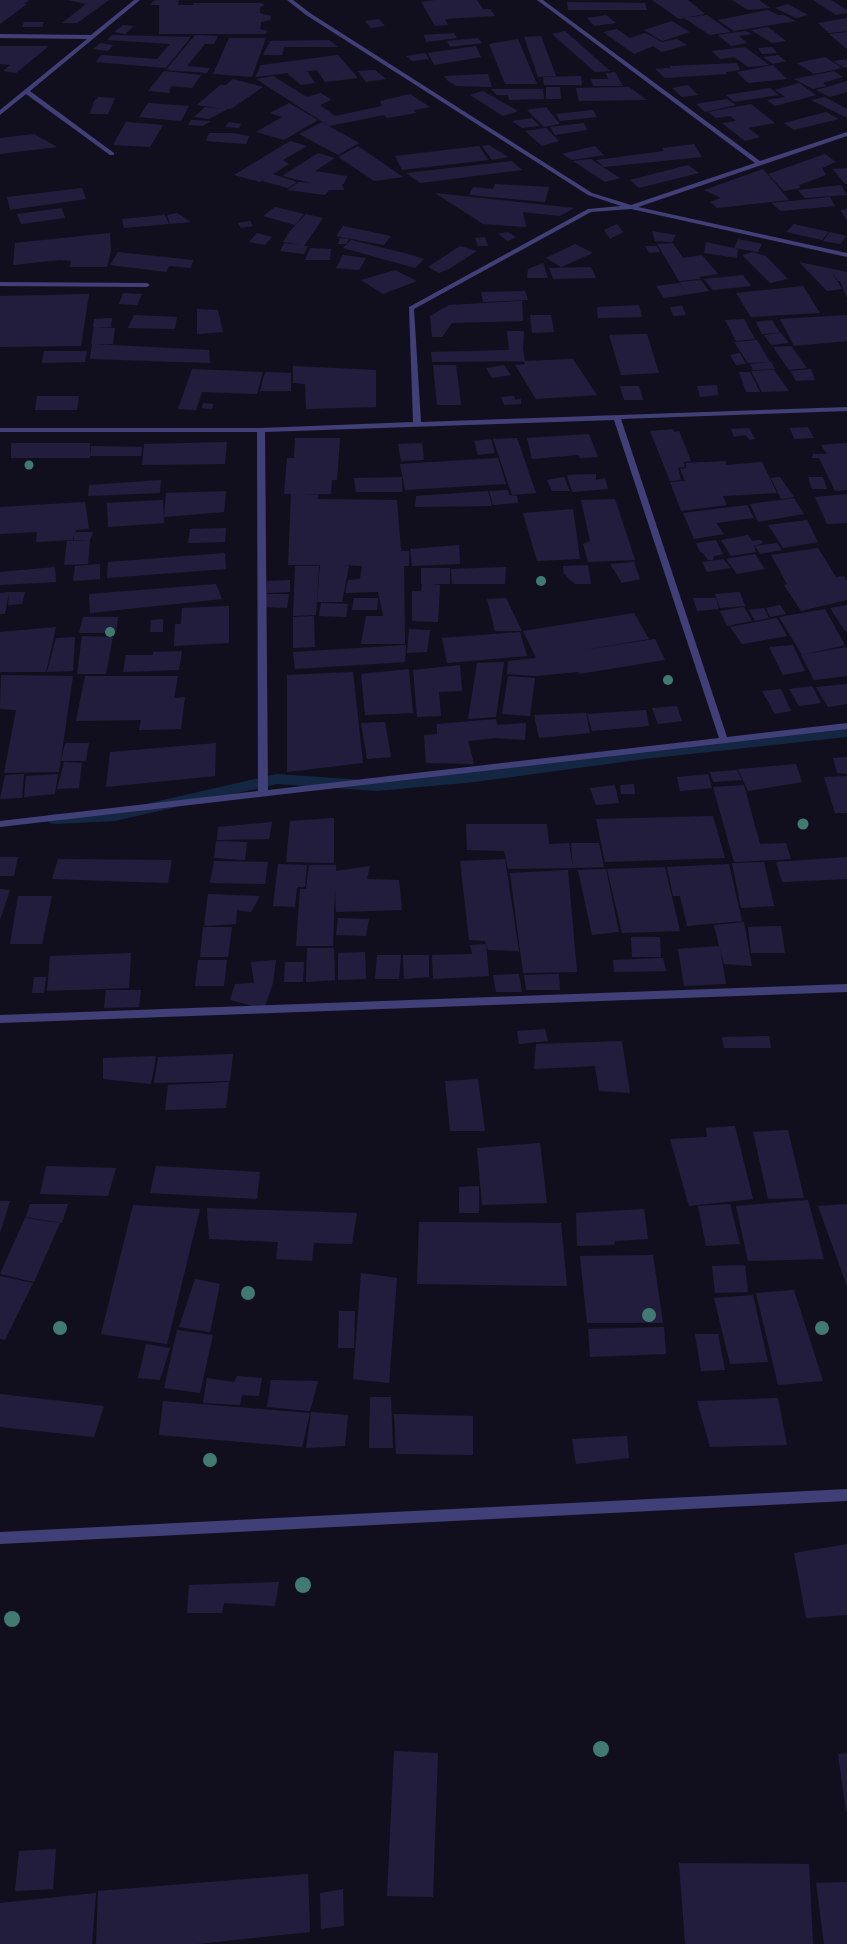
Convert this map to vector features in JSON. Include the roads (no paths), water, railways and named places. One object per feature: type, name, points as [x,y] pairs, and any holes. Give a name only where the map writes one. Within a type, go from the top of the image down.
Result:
[{"type":"street","points":[[0,113],[136,0]]},
{"type":"street","points":[[290,0],[308,14],[590,194],[631,207],[847,255]]},
{"type":"street","points":[[540,0],[760,164]]},
{"type":"street","points":[[0,36],[92,37]]},
{"type":"street","points":[[26,91],[112,154]]},
{"type":"street","points":[[418,424],[410,308],[590,210],[631,207],[847,134]]},
{"type":"street","points":[[0,284],[147,285]]},
{"type":"street","points":[[0,430],[261,430],[847,409]]},
{"type":"street","points":[[617,417],[724,740]]},
{"type":"street","points":[[261,430],[263,793]]},
{"type":"street","points":[[0,824],[847,726]]},
{"type":"street","points":[[0,1019],[847,988]]},
{"type":"street","points":[[0,1538],[847,1495]]},
{"type":"waterway","points":[[55,819],[115,816],[277,779],[377,786],[475,777],[644,754],[847,732]]}]
